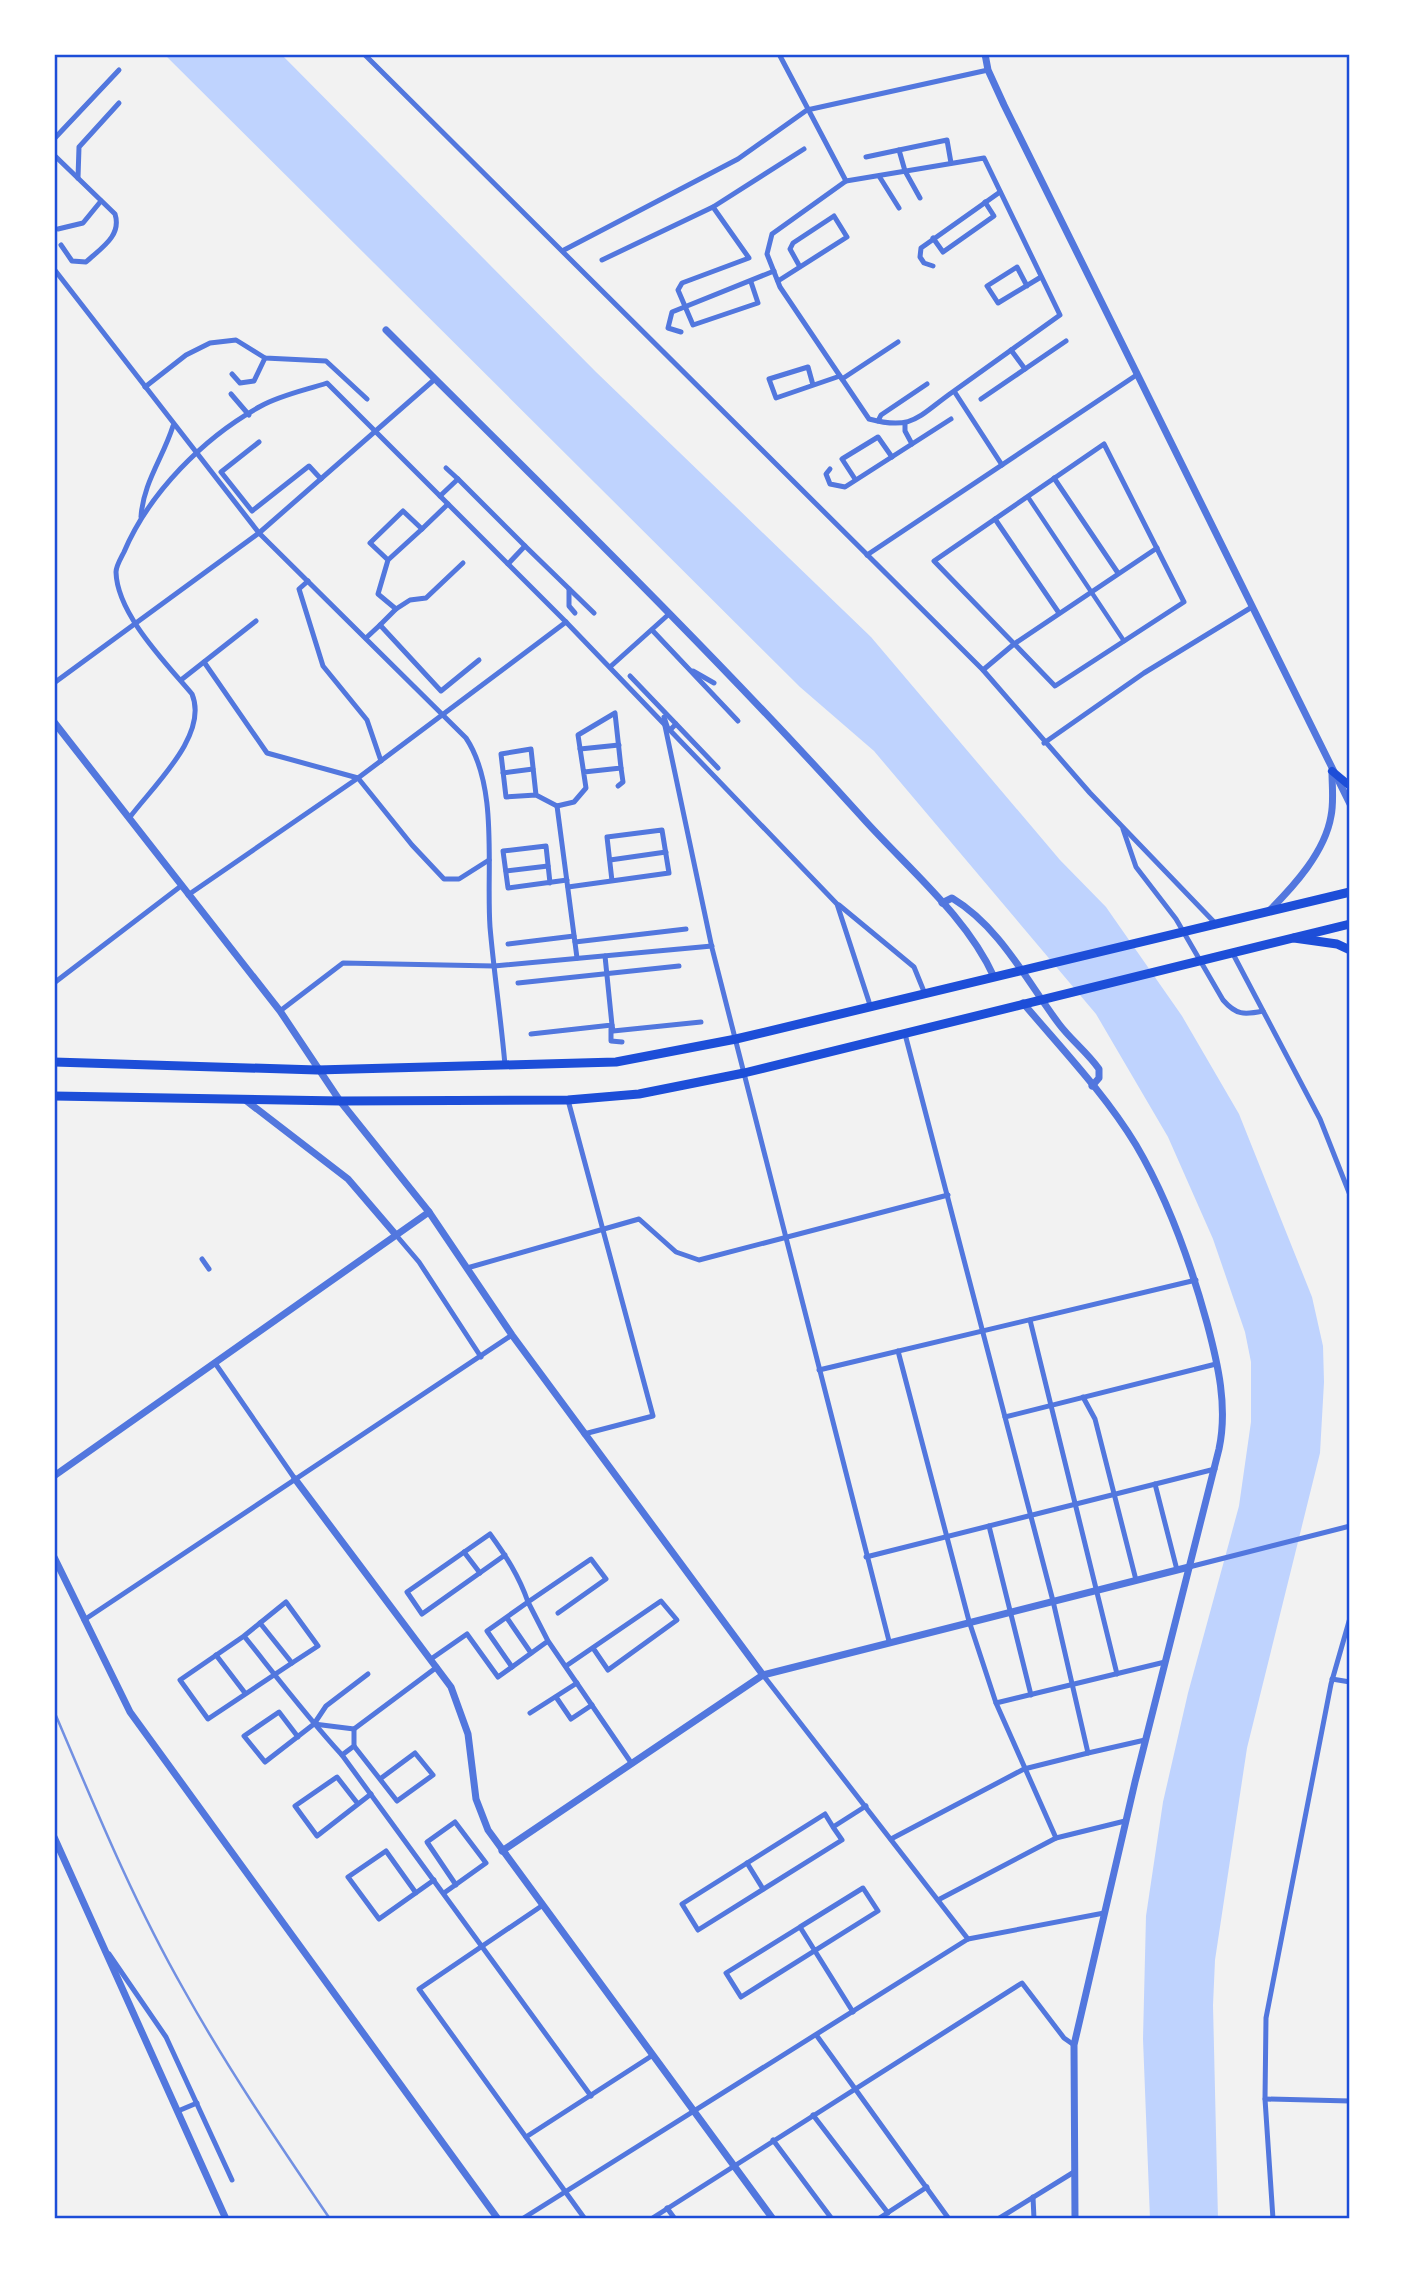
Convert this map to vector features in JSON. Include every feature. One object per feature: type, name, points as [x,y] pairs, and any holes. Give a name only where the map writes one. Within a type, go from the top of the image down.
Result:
[{"type":"main road","points":[[1332,771],[1350,786]]},
{"type":"main road","points":[[54,1062],[317,1070],[616,1062],[736,1039],[871,1008],[1350,892]]},
{"type":"main road","points":[[54,1096],[241,1097],[340,1101],[568,1100],[639,1094],[744,1073],[1350,923]]},
{"type":"main road","points":[[1288,938],[1337,944],[1350,950]]},
{"type":"street","points":[[364,54],[564,250],[983,670],[1044,743],[1216,924]]},
{"type":"street","points":[[779,54],[846,181]]},
{"type":"street","points":[[985,54],[988,70],[1135,376],[1350,804]]},
{"type":"street","points":[[54,139],[119,70]]},
{"type":"street","points":[[564,250],[738,159],[807,110],[988,70]]},
{"type":"street","points":[[78,178],[79,147],[119,103]]},
{"type":"street","points":[[866,157],[947,140],[951,163]]},
{"type":"street","points":[[602,260],[713,206],[803,149]]},
{"type":"street","points":[[900,150],[905,171],[920,198]]},
{"type":"street","points":[[54,155],[115,214],[119,225],[116,233],[86,262],[72,261],[61,245]]},
{"type":"street","points":[[984,158],[1060,315],[905,424],[894,426],[869,419],[778,281],[767,254],[772,234],[846,181],[879,176],[984,158]]},
{"type":"street","points":[[879,176],[900,208]]},
{"type":"street","points":[[933,266],[924,263],[920,257],[921,248],[1000,192]]},
{"type":"street","points":[[58,229],[83,223],[101,201]]},
{"type":"street","points":[[933,238],[943,252],[994,216],[985,202]]},
{"type":"street","points":[[713,206],[749,258],[682,283],[678,290],[693,325],[758,303],[751,282]]},
{"type":"street","points":[[778,281],[800,267],[847,237],[834,216],[793,243],[790,249],[800,267]]},
{"type":"street","points":[[1027,286],[1017,267],[987,286],[998,303],[1027,286],[1041,277]]},
{"type":"street","points":[[54,269],[173,426],[259,533],[466,738],[474,751],[481,773],[489,834],[494,966],[505,1065]]},
{"type":"street","points":[[681,332],[668,328],[671,312],[774,271]]},
{"type":"street","points":[[386,330],[778,723],[942,903],[985,956],[994,977]]},
{"type":"street","points":[[145,387],[186,355],[210,343],[236,340],[265,358],[326,361],[367,399]]},
{"type":"street","points":[[981,399],[1066,341]]},
{"type":"street","points":[[813,385],[808,367],[769,379],[776,398],[841,377],[898,342]]},
{"type":"street","points":[[1011,350],[1025,369]]},
{"type":"street","points":[[233,374],[240,383],[254,381],[265,358]]},
{"type":"street","points":[[867,555],[1135,376]]},
{"type":"street","points":[[54,682],[259,533],[435,379]]},
{"type":"street","points":[[130,817],[185,745],[195,725],[198,707],[181,680],[134,624],[116,571],[141,517],[196,453],[262,405],[327,383],[666,724],[837,904],[914,967],[925,994]]},
{"type":"street","points":[[878,421],[881,415],[926,384]]},
{"type":"street","points":[[954,391],[1002,465]]},
{"type":"street","points":[[232,394],[248,415]]},
{"type":"street","points":[[830,469],[826,474],[830,484],[845,487],[951,419]]},
{"type":"street","points":[[905,424],[905,431],[912,444]]},
{"type":"street","points":[[141,517],[145,485],[166,449],[173,426]]},
{"type":"street","points":[[855,479],[842,459],[878,437],[892,457]]},
{"type":"street","points":[[259,442],[222,472],[252,510],[309,466],[321,479]]},
{"type":"street","points":[[1104,444],[1184,602],[1055,686],[934,561],[1054,478],[1104,444]]},
{"type":"street","points":[[446,468],[594,613]]},
{"type":"street","points":[[1054,478],[1118,573]]},
{"type":"street","points":[[440,496],[458,479]]},
{"type":"street","points":[[1028,497],[1124,641]]},
{"type":"street","points":[[396,609],[378,593],[388,560],[448,504]]},
{"type":"street","points":[[388,560],[370,543],[403,511],[422,529]]},
{"type":"street","points":[[995,519],[1059,613]]},
{"type":"street","points":[[508,564],[524,546]]},
{"type":"street","points":[[983,670],[1014,644],[1157,548]]},
{"type":"street","points":[[366,638],[396,609],[410,600],[426,598],[463,563]]},
{"type":"street","points":[[308,581],[299,589],[304,597],[323,666],[367,720],[381,761]]},
{"type":"street","points":[[569,589],[569,606],[575,612]]},
{"type":"street","points":[[1044,743],[1144,673],[1252,607]]},
{"type":"street","points":[[610,667],[669,614]]},
{"type":"street","points":[[181,680],[256,621]]},
{"type":"street","points":[[188,895],[358,778],[566,622]]},
{"type":"street","points":[[380,625],[441,691],[479,660]]},
{"type":"street","points":[[652,629],[738,721]]},
{"type":"street","points":[[204,662],[267,752],[358,778],[412,845],[444,879],[459,879],[489,860]]},
{"type":"street","points":[[690,670],[714,683]]},
{"type":"street","points":[[630,676],[718,768]]},
{"type":"street","points":[[536,795],[531,749],[501,754],[506,797],[536,795],[557,806],[573,802],[586,788],[578,735],[615,713],[623,782],[618,786]]},
{"type":"street","points":[[54,722],[280,1012],[340,1101],[429,1212],[583,1434],[764,1675],[968,1939]]},
{"type":"street","points":[[666,724],[676,724]]},
{"type":"street","points":[[666,724],[712,946],[888,1641]]},
{"type":"street","points":[[580,749],[619,745]]},
{"type":"street","points":[[583,772],[621,768]]},
{"type":"street","points":[[503,773],[533,769]]},
{"type":"street","points":[[1269,911],[1293,887],[1315,855],[1331,817],[1332,771]]},
{"type":"street","points":[[557,806],[577,958]]},
{"type":"street","points":[[1122,827],[1136,867],[1176,919],[1223,1000],[1232,1011],[1240,1014],[1263,1011]]},
{"type":"street","points":[[550,883],[546,846],[503,851],[508,888],[550,883],[612,881],[669,873],[662,830],[607,837],[612,881]]},
{"type":"street","points":[[610,860],[666,852]]},
{"type":"street","points":[[547,856],[564,854]]},
{"type":"street","points":[[506,871],[548,866]]},
{"type":"street","points":[[54,983],[181,886]]},
{"type":"street","points":[[942,903],[952,898],[964,905],[1005,947],[1060,1026],[1099,1069],[1099,1077],[1092,1086]]},
{"type":"street","points":[[837,904],[871,1008]]},
{"type":"street","points":[[508,944],[686,929]]},
{"type":"street","points":[[280,1012],[343,963],[494,966],[712,946]]},
{"type":"street","points":[[1232,951],[1320,1119],[1350,1195]]},
{"type":"street","points":[[605,956],[611,1041],[622,1042]]},
{"type":"street","points":[[518,983],[679,966]]},
{"type":"street","points":[[1028,1002],[1135,1144],[1172,1216],[1196,1280],[1216,1364],[1223,1428],[1215,1469],[1125,1821],[1074,2045],[1075,2219]]},
{"type":"street","points":[[611,1026],[614,1031],[701,1022]]},
{"type":"street","points":[[531,1034],[611,1026]]},
{"type":"street","points":[[905,1033],[1053,1601],[1088,1753]]},
{"type":"street","points":[[241,1097],[330,1168],[396,1236],[419,1262],[481,1357]]},
{"type":"street","points":[[568,1100],[653,1416],[583,1434]]},
{"type":"street","points":[[268,1117],[271,1128]]},
{"type":"street","points":[[467,1268],[639,1220],[676,1252],[699,1260],[948,1195]]},
{"type":"street","points":[[54,1476],[429,1212]]},
{"type":"street","points":[[202,1259],[209,1269]]},
{"type":"street","points":[[819,1370],[1196,1280]]},
{"type":"street","points":[[1030,1320],[1117,1674]]},
{"type":"street","points":[[84,1620],[512,1335]]},
{"type":"street","points":[[898,1351],[968,1621],[996,1703],[1056,1838]]},
{"type":"street","points":[[215,1363],[295,1479],[437,1667],[458,1702],[470,1746],[476,1799],[488,1830],[773,2219]]},
{"type":"street","points":[[1005,1418],[1216,1364]]},
{"type":"street","points":[[1083,1397],[1095,1419],[1136,1580]]},
{"type":"street","points":[[866,1557],[1215,1469]]},
{"type":"street","points":[[1155,1484],[1177,1570]]},
{"type":"street","points":[[989,1526],[1031,1695]]},
{"type":"street","points":[[502,1851],[764,1675],[888,1641],[1350,1526]]},
{"type":"street","points":[[505,1555],[422,1614],[407,1592],[490,1534],[505,1555],[517,1572],[528,1602],[548,1641],[632,1764]]},
{"type":"street","points":[[464,1552],[480,1573]]},
{"type":"street","points":[[54,1557],[130,1712],[498,2219]]},
{"type":"street","points":[[512,1667],[487,1630],[591,1559],[606,1579],[558,1612]]},
{"type":"street","points":[[566,1666],[661,1601],[677,1620],[608,1670],[593,1648]]},
{"type":"street","points":[[286,1602],[318,1646],[273,1673],[208,1719],[180,1680],[260,1623],[286,1602]]},
{"type":"street","points":[[507,1618],[531,1653]]},
{"type":"street","points":[[1273,2219],[1265,2099],[1266,2018],[1332,1679],[1350,1618]]},
{"type":"street","points":[[260,1623],[292,1663]]},
{"type":"street","points":[[431,1659],[467,1634],[498,1677],[548,1641]]},
{"type":"street","points":[[244,1636],[342,1755],[591,2096]]},
{"type":"street","points":[[216,1655],[245,1693]]},
{"type":"street","points":[[996,1703],[1165,1662]]},
{"type":"street","points":[[314,1724],[354,1730],[437,1667]]},
{"type":"street","points":[[298,1737],[279,1712],[244,1736],[265,1762],[298,1737],[314,1724],[326,1706],[368,1674]]},
{"type":"street","points":[[1332,1679],[1350,1682]]},
{"type":"street","points":[[530,1713],[577,1683]]},
{"type":"street","points":[[556,1697],[571,1719],[592,1705]]},
{"type":"street","points":[[354,1730],[354,1746],[397,1801],[433,1775],[415,1752],[380,1779]]},
{"type":"street","points":[[891,1839],[1024,1769],[1145,1740]]},
{"type":"street","points":[[342,1755],[354,1746]]},
{"type":"street","points":[[358,1804],[337,1777],[295,1806],[317,1836],[371,1794]]},
{"type":"street","points":[[833,1827],[866,1806]]},
{"type":"street","points":[[825,1814],[833,1827],[842,1840],[698,1930],[681,1904],[825,1814]]},
{"type":"street","points":[[938,1900],[1056,1838],[1125,1821]]},
{"type":"street","points":[[444,1893],[456,1885],[486,1863],[455,1822],[427,1842],[456,1885]]},
{"type":"street","points":[[54,1837],[226,2219]]},
{"type":"street","points":[[416,1893],[386,1851],[348,1877],[379,1919],[416,1893],[434,1880]]},
{"type":"street","points":[[747,1863],[763,1889]]},
{"type":"street","points":[[863,1888],[878,1911],[741,1997],[726,1973],[800,1927],[863,1888]]},
{"type":"street","points":[[543,1905],[419,1989],[585,2219]]},
{"type":"street","points":[[522,2219],[697,2112],[968,1939],[1104,1913]]},
{"type":"street","points":[[800,1927],[853,2012]]},
{"type":"street","points":[[104,1946],[166,2037],[232,2180]]},
{"type":"street","points":[[651,2219],[1022,1983],[1064,2038],[1074,2045]]},
{"type":"street","points":[[817,2036],[949,2219]]},
{"type":"street","points":[[526,2137],[653,2055]]},
{"type":"street","points":[[1265,2099],[1350,2101]]},
{"type":"street","points":[[178,2111],[197,2103]]},
{"type":"street","points":[[813,2115],[888,2213]]},
{"type":"street","points":[[774,2140],[832,2219]]},
{"type":"street","points":[[998,2219],[1074,2172]]},
{"type":"street","points":[[878,2219],[927,2187]]},
{"type":"street","points":[[1034,2197],[1034,2219]]},
{"type":"street","points":[[667,2208],[675,2219]]},
{"type":"water","points":[[164,54],[281,54],[596,372],[871,637],[1060,860],[1106,907],[1182,1016],[1239,1114],[1312,1297],[1323,1346],[1324,1382],[1320,1453],[1247,1748],[1215,1960],[1213,2005],[1218,2219],[1150,2219],[1143,2039],[1146,1916],[1163,1802],[1188,1693],[1239,1506],[1251,1422],[1251,1362],[1245,1332],[1213,1239],[1168,1137],[1096,1014],[874,751],[800,687]]},
{"type":"railway","points":[[54,1711],[115,1852],[165,1956],[236,2077],[330,2219]]}]
